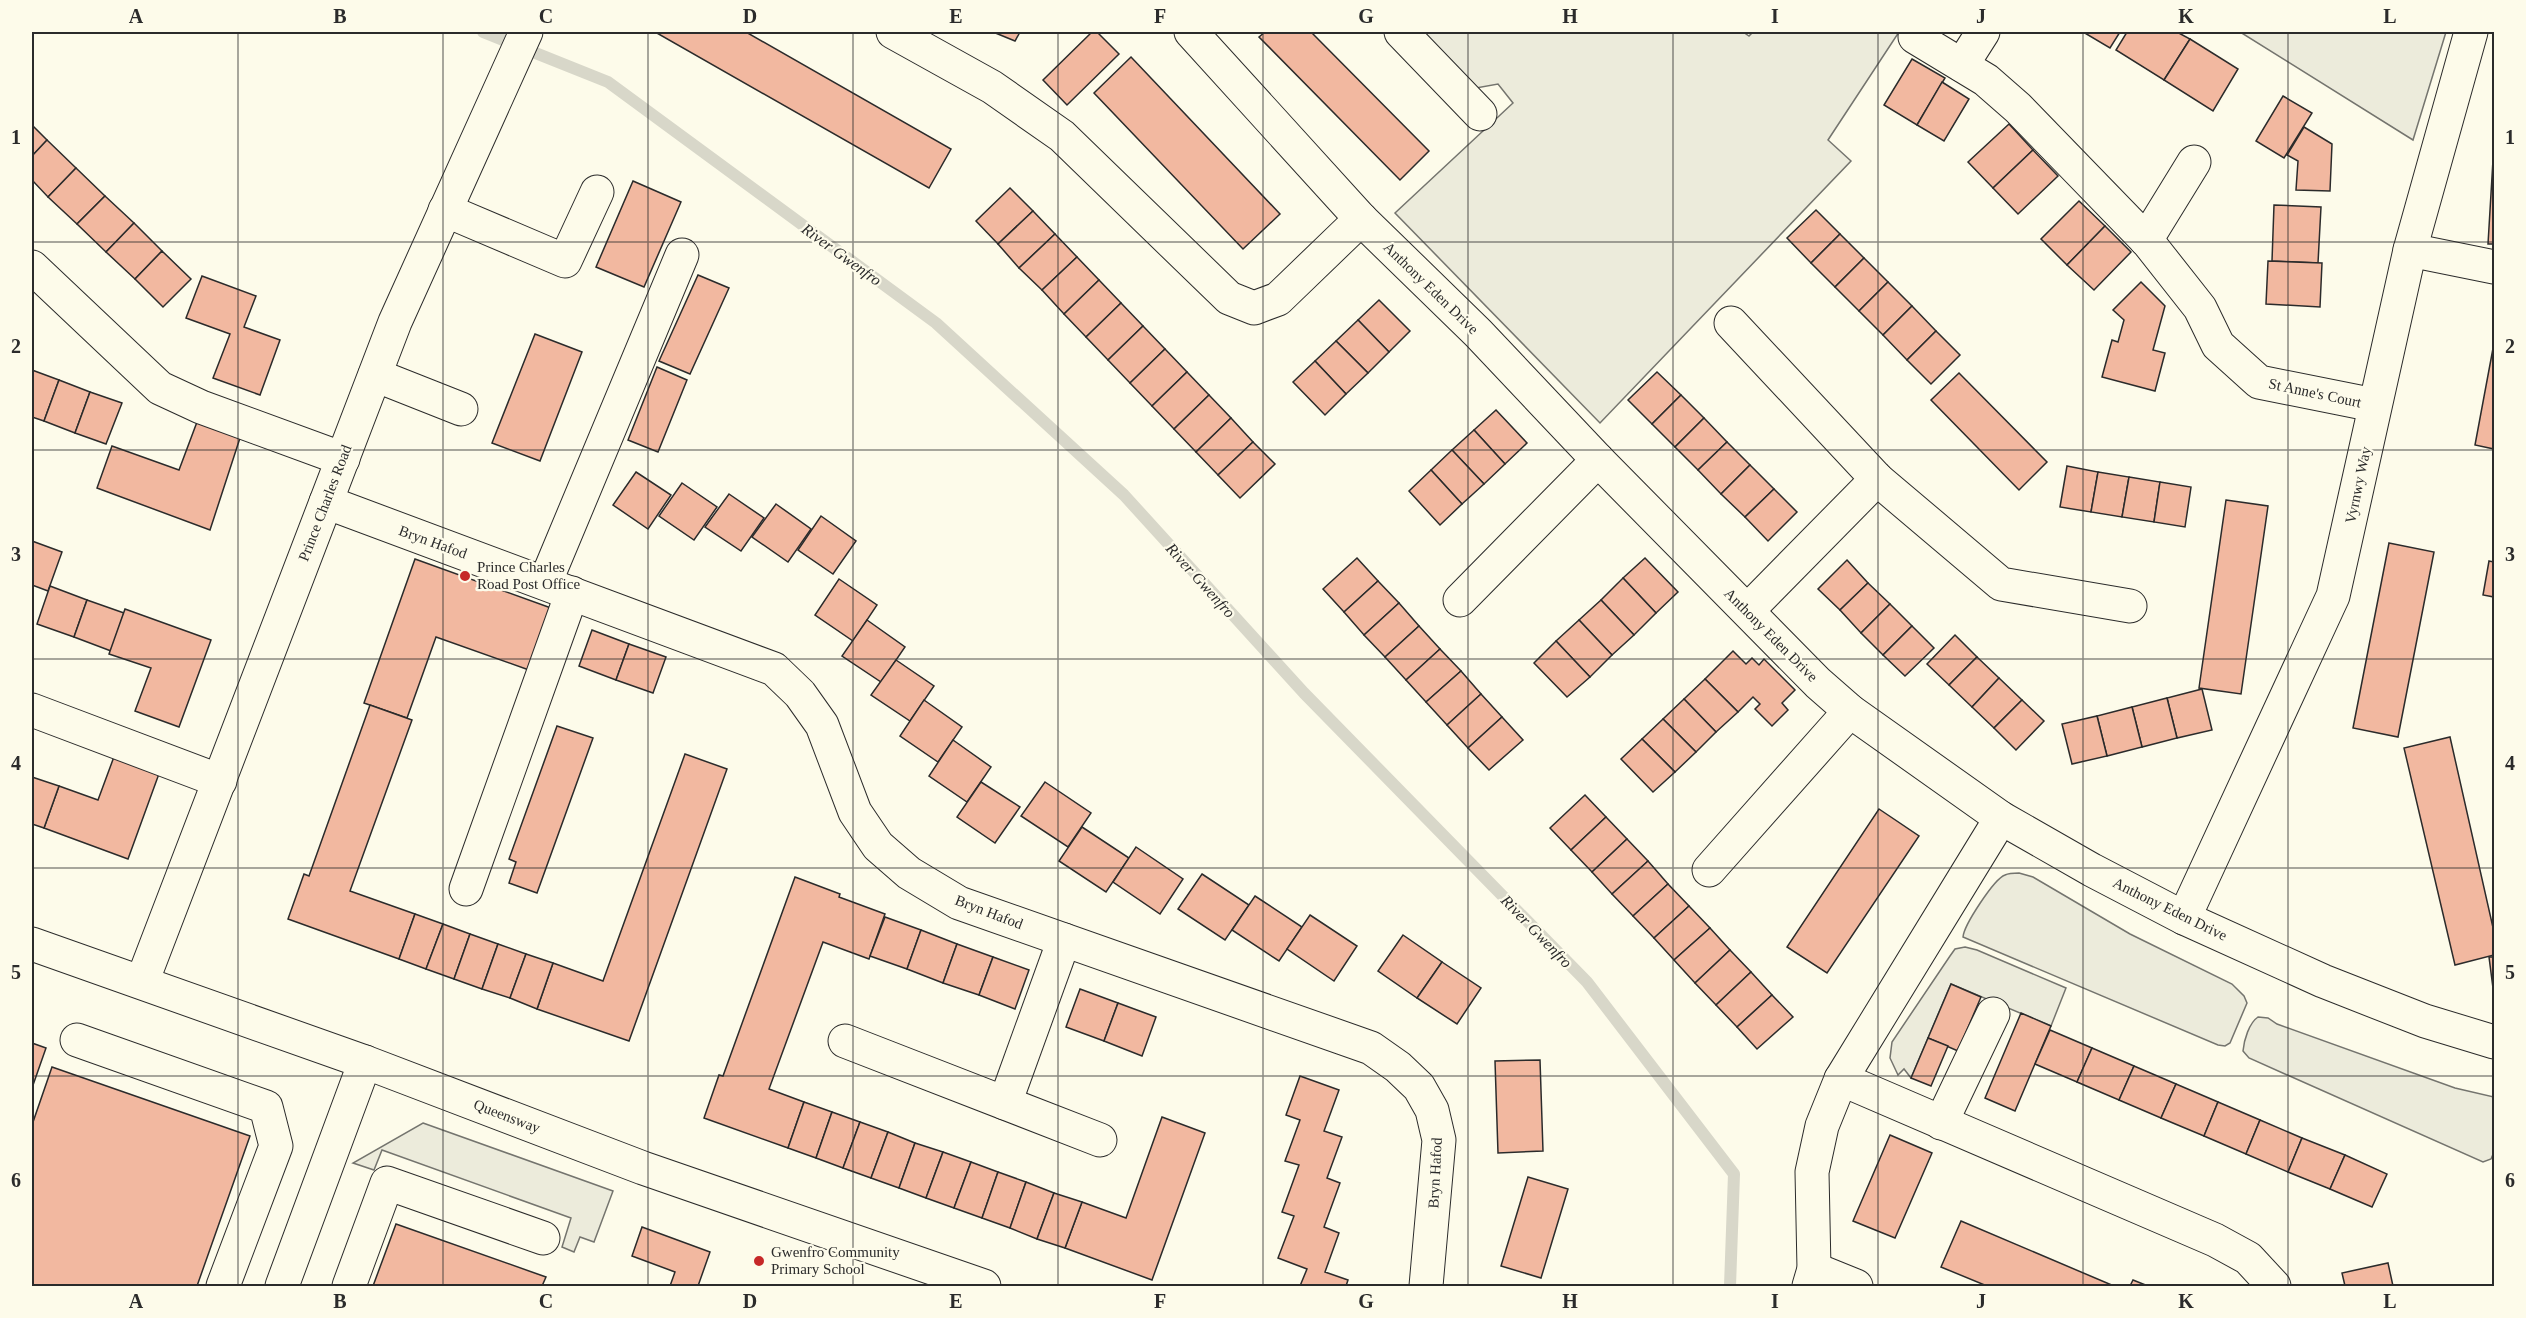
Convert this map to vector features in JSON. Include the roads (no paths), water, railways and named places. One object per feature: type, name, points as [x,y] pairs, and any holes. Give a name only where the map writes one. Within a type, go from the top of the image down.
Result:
[{"type":"street","name":"Prince Charles Road","points":[[142,982],[395,322],[526,32]]},
{"type":"street","points":[[894,32],[992,87],[1062,136],[1229,298],[1254,308],[1278,299],[1360,219]]},
{"type":"street","points":[[1401,32],[1480,114]]},
{"type":"street","points":[[1962,65],[1983,32]]},
{"type":"street","name":"Vyrnwy Way","points":[[2184,918],[2333,596],[2410,250],[2471,32]]},
{"type":"street","name":"Anthony Eden Drive","points":[[1205,36],[1360,219],[1478,333],[1598,460],[1818,683],[1850,711],[2001,818],[2092,870],[2184,918],[2323,981],[2466,1035],[2494,1042]]},
{"type":"street","name":"St Anne's Court","points":[[1915,37],[1986,80],[2018,108],[2146,240],[2200,308],[2218,345],[2259,382],[2374,405]]},
{"type":"street","points":[[2146,240],[2194,162]]},
{"type":"street","points":[[445,210],[565,261],[597,192]]},
{"type":"street","points":[[2410,250],[2494,267]]},
{"type":"street","points":[[466,889],[559,588],[682,255]]},
{"type":"street","points":[[32,267],[159,388],[201,407],[343,459]]},
{"type":"street","points":[[1731,323],[1877,478],[2001,584],[2130,606]]},
{"type":"street","points":[[375,375],[461,409]]},
{"type":"street","points":[[1460,600],[1598,460]]},
{"type":"street","points":[[1748,610],[1877,478]]},
{"type":"street","name":"Bryn Hafod","points":[[326,502],[774,669],[800,694],[822,725],[855,812],[878,846],[909,873],[959,903],[1371,1048],[1419,1087],[1432,1110],[1439,1140],[1426,1287]]},
{"type":"street","points":[[32,710],[220,781]]},
{"type":"street","points":[[1709,870],[1850,711]]},
{"type":"street","points":[[1856,1287],[1811,1278],[1812,1172],[1822,1126],[1842,1079],[2001,818]]},
{"type":"street","points":[[1005,1103],[1064,940]]},
{"type":"street","name":"Queensway","points":[[32,944],[365,1062],[642,1168],[984,1287]]},
{"type":"street","points":[[1941,1123],[1993,1014]]},
{"type":"street","points":[[77,1040],[266,1107],[276,1146],[224,1287]]},
{"type":"street","points":[[845,1041],[1100,1140]]},
{"type":"street","points":[[282,1287],[365,1062]]},
{"type":"street","points":[[1842,1079],[2215,1240],[2248,1258],[2274,1287]]},
{"type":"street","points":[[349,1287],[387,1183],[543,1238]]},
{"type":"waterway","name":"River Gwenfro","points":[[483,32],[608,82],[936,323],[1124,495],[1304,693],[1587,982],[1734,1174],[1730,1286]]},
{"type":"place","name":"Prince Charles Road Post Office","points":[[465,576]]},
{"type":"place","name":"Gwenfro Community Primary School","points":[[759,1261]]}]
